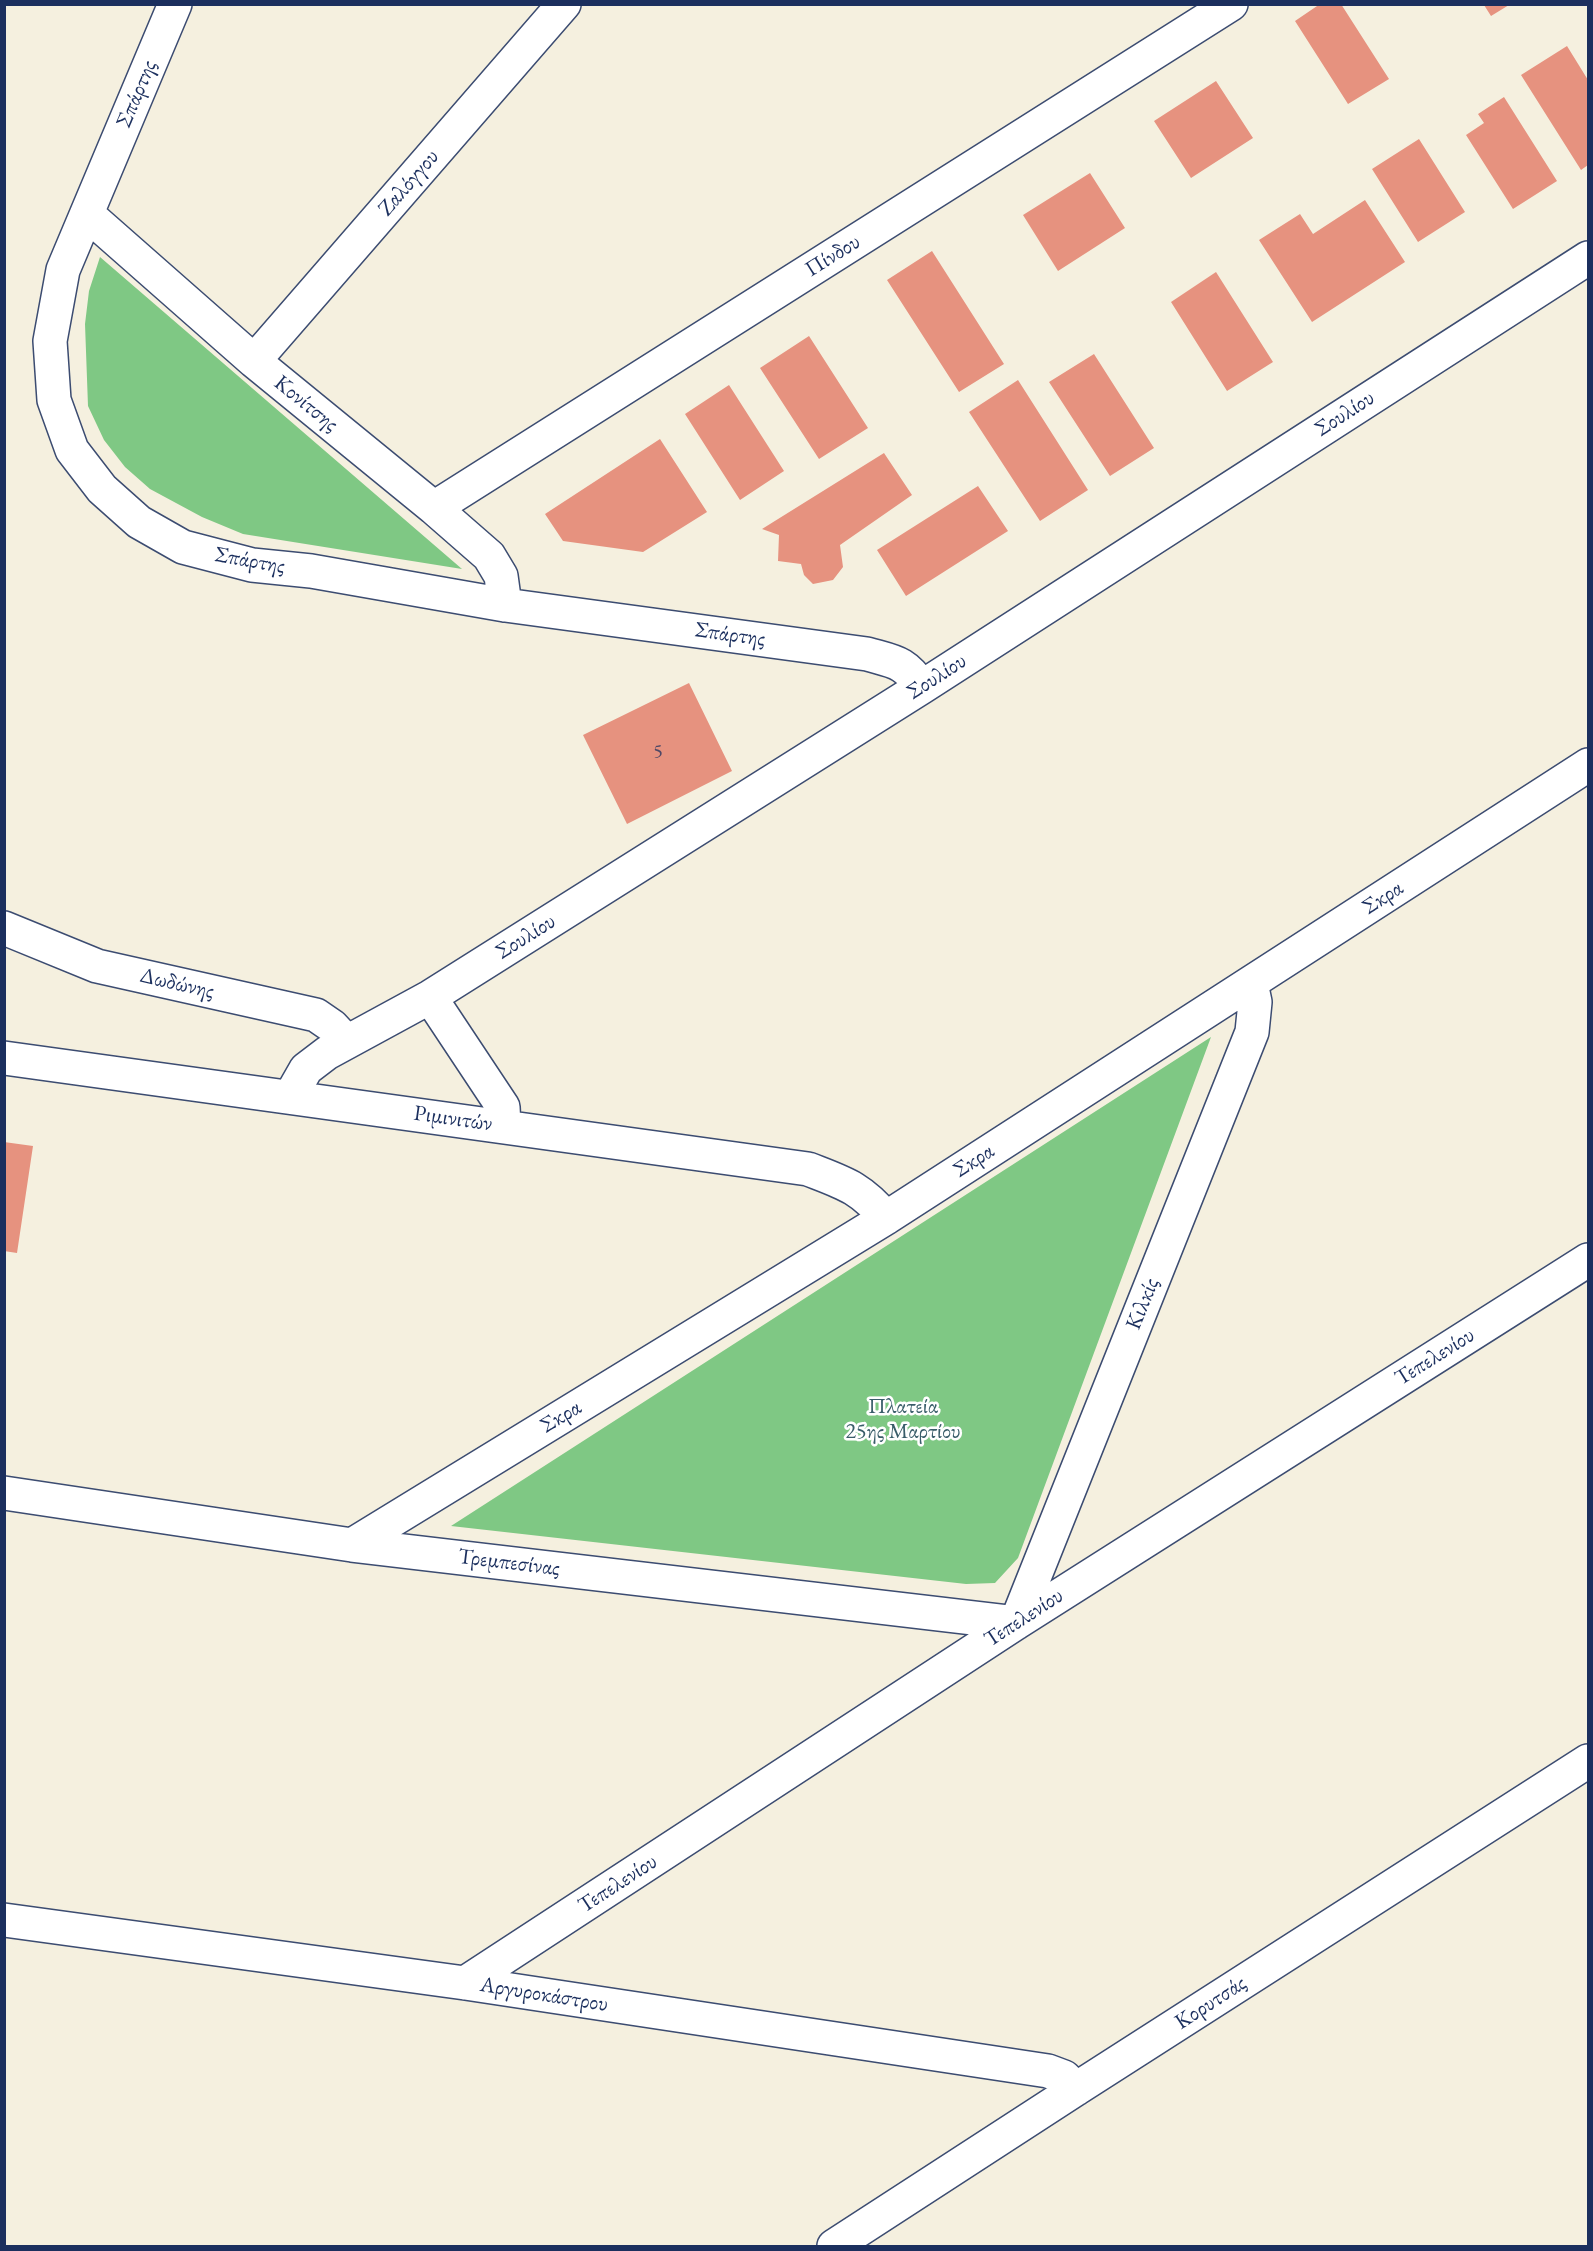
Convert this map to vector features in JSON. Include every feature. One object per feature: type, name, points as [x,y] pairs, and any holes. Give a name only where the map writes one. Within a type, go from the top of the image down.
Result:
[{"type":"street","name":"Σπάρτης","points":[[175,4],[63,270],[50,341],[54,400],[72,450],[102,489],[139,522],[183,547],[252,565],[311,571],[505,604],[867,654],[901,663],[922,687]]},
{"type":"street","name":"Ζαλόγγου","points":[[254,361],[564,4]]},
{"type":"street","name":"Πίνδου","points":[[434,508],[1231,4]]},
{"type":"street","name":"Κονίτσης","points":[[87,214],[254,361],[434,508],[489,556],[501,576],[505,604]]},
{"type":"street","name":"Σουλίου","points":[[290,1097],[306,1068],[346,1041],[430,998],[922,687],[1588,258]]},
{"type":"street","name":"Σκρα","points":[[352,1545],[886,1218],[1588,765]]},
{"type":"street","name":"Δωδώνης","points":[[4,928],[97,966],[316,1015],[332,1026],[346,1041]]},
{"type":"street","name":"Κιλκίς","points":[[1016,1623],[1252,1032],[1255,1002],[1251,983]]},
{"type":"street","points":[[430,998],[503,1107],[504,1126]]},
{"type":"street","name":"Ριμινιτών","points":[[4,1058],[808,1169],[848,1184],[870,1199],[886,1218]]},
{"type":"street","name":"Τεπελενίου","points":[[465,1983],[1016,1623],[1588,1260]]},
{"type":"street","name":"Τρεμπεσίνας","points":[[4,1493],[352,1545],[1016,1623]]},
{"type":"street","name":"Κορυτσάς","points":[[834,2247],[1588,1761]]},
{"type":"street","name":"Αργυροκάστρου","points":[[4,1920],[465,1983],[1048,2071],[1064,2077],[1076,2089]]},
{"type":"green space","points":[[100,257],[462,569],[243,534],[202,517],[150,489],[125,467],[104,440],[88,406],[85,324],[89,291]]},
{"type":"green space","name":"Πλατεία 25ης Μαρτίου","points":[[1211,1037],[1018,1558],[995,1583],[966,1584],[451,1526]]},
{"type":"building","points":[[1320,4],[1341,4],[1389,79],[1348,104],[1295,21]]},
{"type":"building","points":[[1484,5],[1509,5],[1491,16]]},
{"type":"building","points":[[1567,46],[1588,80],[1588,165],[1581,170],[1521,75]]},
{"type":"building","points":[[1216,81],[1253,138],[1191,178],[1154,121]]},
{"type":"building","points":[[1504,97],[1557,181],[1513,209],[1466,135],[1484,123],[1478,114]]},
{"type":"building","points":[[1419,139],[1465,212],[1418,242],[1372,169]]},
{"type":"building","points":[[1090,173],[1125,228],[1058,271],[1023,215]]},
{"type":"building","points":[[1365,200],[1405,262],[1312,322],[1259,240],[1300,214],[1313,234]]},
{"type":"building","points":[[932,251],[1004,364],[959,392],[887,280]]},
{"type":"building","points":[[1216,272],[1273,362],[1227,391],[1171,302]]},
{"type":"building","points":[[809,336],[868,428],[819,459],[760,368]]},
{"type":"building","points":[[1094,354],[1154,448],[1110,476],[1049,382]]},
{"type":"building","points":[[1018,380],[1088,490],[1040,521],[969,412]]},
{"type":"building","points":[[729,385],[784,471],[740,500],[685,414]]},
{"type":"building","points":[[660,439],[707,512],[643,552],[563,541],[545,514]]},
{"type":"building","points":[[884,453],[912,495],[840,545],[843,567],[833,580],[813,584],[804,575],[801,564],[778,561],[779,535],[762,529]]},
{"type":"building","points":[[978,486],[1008,531],[906,596],[877,550]]},
{"type":"building","points":[[689,683],[732,771],[627,824],[583,735]]},
{"type":"building","points":[[4,1142],[33,1146],[17,1253],[4,1251]]}]
